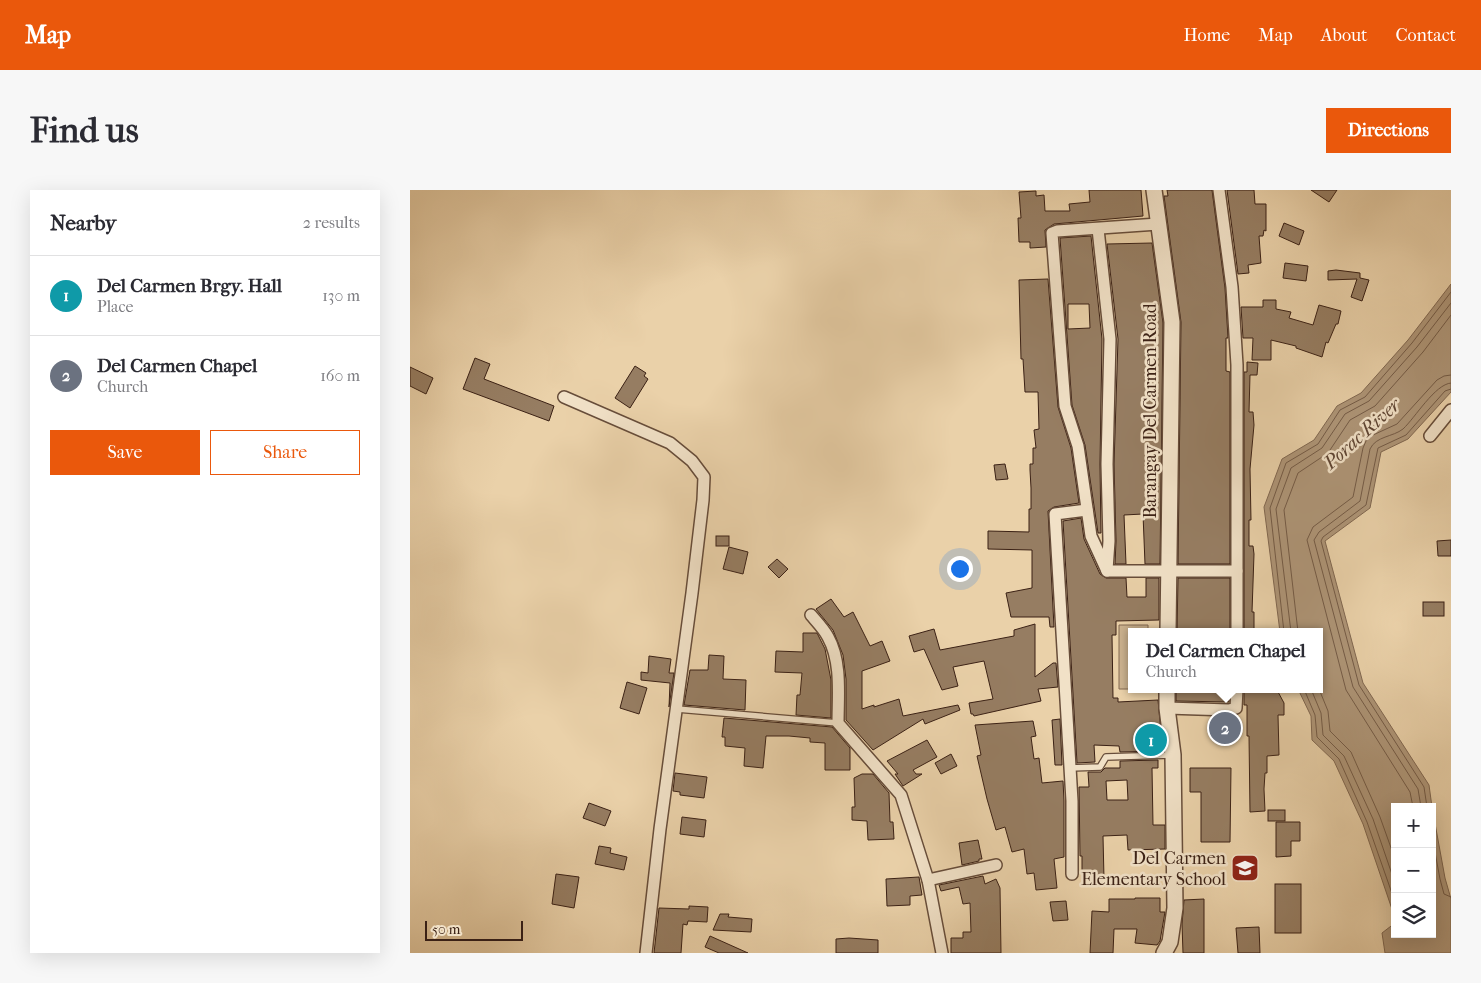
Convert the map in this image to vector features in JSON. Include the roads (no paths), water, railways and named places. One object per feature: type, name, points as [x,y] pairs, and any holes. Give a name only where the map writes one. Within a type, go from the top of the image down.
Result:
[{"type":"street","name":"Barangay Del Carmen Road","points":[[1154,190],[1172,322],[1168,628]]},
{"type":"street","points":[[1218,190],[1232,287],[1237,365],[1237,628]]},
{"type":"street","points":[[1107,571],[1091,536],[1078,446],[1064,406],[1052,233],[1057,231],[1158,224]]},
{"type":"street","points":[[1098,229],[1110,339],[1107,464],[1109,541],[1107,571]]},
{"type":"street","points":[[564,397],[670,443],[692,460],[704,477],[704,500],[646,953]]},
{"type":"street","points":[[1430,436],[1451,410]]},
{"type":"street","points":[[1072,874],[1072,800],[1055,514],[1087,510]]},
{"type":"street","points":[[1107,571],[1237,571]]},
{"type":"street","points":[[811,615],[828,637],[834,654],[838,674],[838,723],[901,795],[928,880],[942,953]]},
{"type":"street","points":[[1164,953],[1170,942],[1175,908],[1173,755],[1167,693]]},
{"type":"street","points":[[1167,708],[1229,710],[1236,708],[1237,693]]},
{"type":"street","points":[[928,880],[996,865]]},
{"type":"lane","points":[[677,709],[838,723]]},
{"type":"lane","points":[[1069,768],[1100,767],[1106,756],[1173,755]]},
{"type":"water","name":"Porac River","points":[[1451,284],[1451,392],[1408,439],[1381,452],[1370,508],[1325,541],[1363,683],[1429,785],[1431,803],[1391,803],[1391,906],[1363,824],[1334,761],[1312,740],[1311,716],[1300,693],[1323,693],[1323,628],[1279,628],[1264,507],[1282,459],[1314,440],[1337,406],[1361,393],[1408,340]]},
{"type":"water","points":[[1436,829],[1451,899],[1451,953],[1385,953],[1382,933],[1391,926],[1391,938],[1436,938]]},
{"type":"place","name":"Del Carmen Chapel","points":[[1225,728]]},
{"type":"place","name":"Del Carmen Brgy. Hall","points":[[1151,740]]},
{"type":"place","name":"Del Carmen Elementary School","points":[[1245,868]]}]
